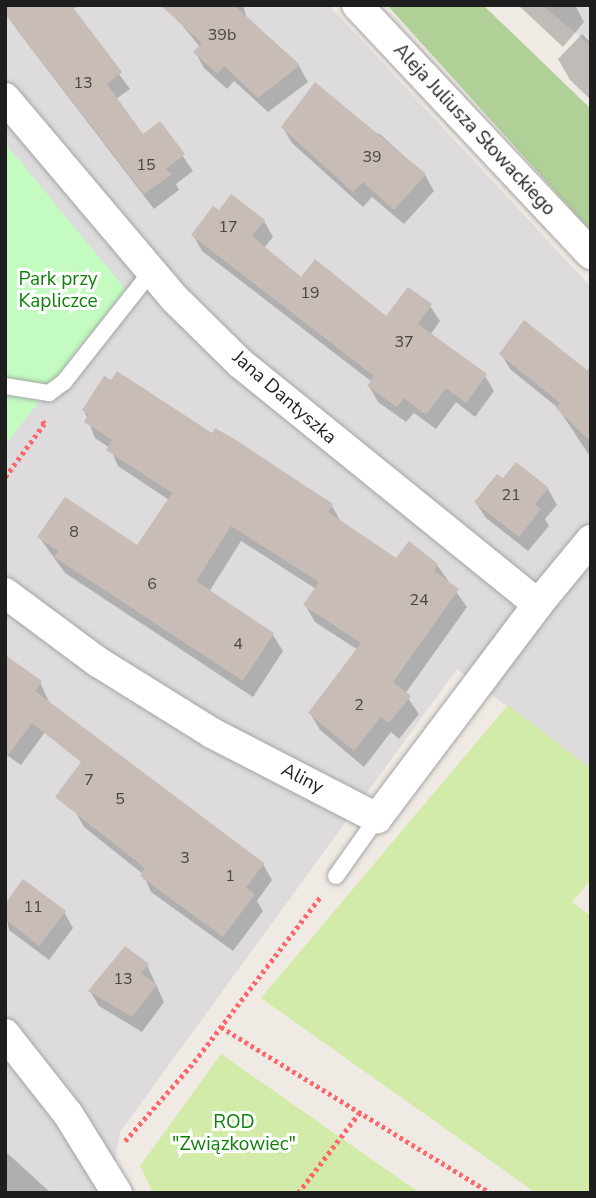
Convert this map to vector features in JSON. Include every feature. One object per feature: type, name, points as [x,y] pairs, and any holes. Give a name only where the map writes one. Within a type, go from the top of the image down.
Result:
[{"type":"street","name":"Aleja Juliusza Słowackiego","points":[[357,5],[591,254]]},
{"type":"street","name":"Jana Dantyszka","points":[[5,98],[151,272],[240,363],[538,604]]},
{"type":"street","points":[[377,818],[538,604],[591,540]]},
{"type":"street","name":"Aliny","points":[[5,593],[99,662],[212,733],[377,818]]},
{"type":"street","points":[[5,1034],[68,1114],[117,1193]]},
{"type":"lane","points":[[5,386],[49,393],[64,382],[151,272]]},
{"type":"lane","points":[[336,876],[377,818]]},
{"type":"path","points":[[5,477],[44,424],[26,390]]},
{"type":"path","points":[[120,1147],[221,1027],[336,876]]},
{"type":"path","points":[[221,1027],[491,1193]]},
{"type":"path","points":[[298,1193],[360,1112]]},
{"type":"shaded area","points":[[5,5],[329,5],[591,287],[591,769],[457,669],[120,1132],[110,1193],[5,1193]]},
{"type":"shaded area","points":[[542,5],[591,5],[591,46]]},
{"type":"green space","points":[[387,5],[483,5],[591,109],[591,231]]},
{"type":"green space","name":"Park przy Kapliczce","points":[[5,143],[127,291],[5,445]]},
{"type":"green space","points":[[508,705],[591,769],[591,880],[572,902],[591,916],[591,1193],[536,1193],[261,998]]},
{"type":"green space","name":"ROD \"Związkowiec\"","points":[[221,1054],[420,1193],[153,1193],[140,1166]]},
{"type":"building","points":[[5,5],[71,5],[122,72],[107,84],[143,134],[160,121],[185,154],[166,169],[172,174],[144,194],[5,14]]},
{"type":"building","points":[[160,5],[234,5],[300,65],[258,98],[224,66],[218,74],[193,52],[202,43]]},
{"type":"building","points":[[315,82],[426,174],[394,210],[363,182],[353,192],[281,127]]},
{"type":"building","points":[[231,194],[265,220],[252,236],[301,277],[315,259],[386,316],[408,287],[432,304],[418,324],[487,374],[466,403],[446,388],[426,415],[404,398],[397,407],[367,386],[374,376],[191,235],[213,206],[219,210]]},
{"type":"building","points":[[524,320],[587,370],[591,365],[591,442],[556,408],[560,403],[499,354]]},
{"type":"building","points":[[117,371],[212,433],[215,428],[236,440],[333,504],[328,512],[396,558],[409,541],[438,564],[434,571],[459,589],[393,682],[411,696],[389,723],[381,717],[354,751],[308,713],[361,643],[303,605],[319,582],[231,526],[196,581],[274,633],[243,681],[54,557],[58,551],[37,537],[65,497],[137,545],[172,493],[106,450],[112,440],[84,422],[88,414],[82,410],[104,376],[111,380]]},
{"type":"building","points":[[516,462],[549,488],[535,504],[541,509],[519,537],[474,502],[497,474],[503,478]]},
{"type":"building","points":[[5,655],[42,681],[35,691],[264,863],[246,888],[255,894],[223,937],[140,876],[145,868],[55,797],[81,762],[32,723],[5,759]]},
{"type":"building","points":[[23,879],[66,911],[39,946],[5,919],[5,904]]},
{"type":"building","points":[[125,946],[149,964],[141,973],[157,985],[132,1017],[88,991]]}]
